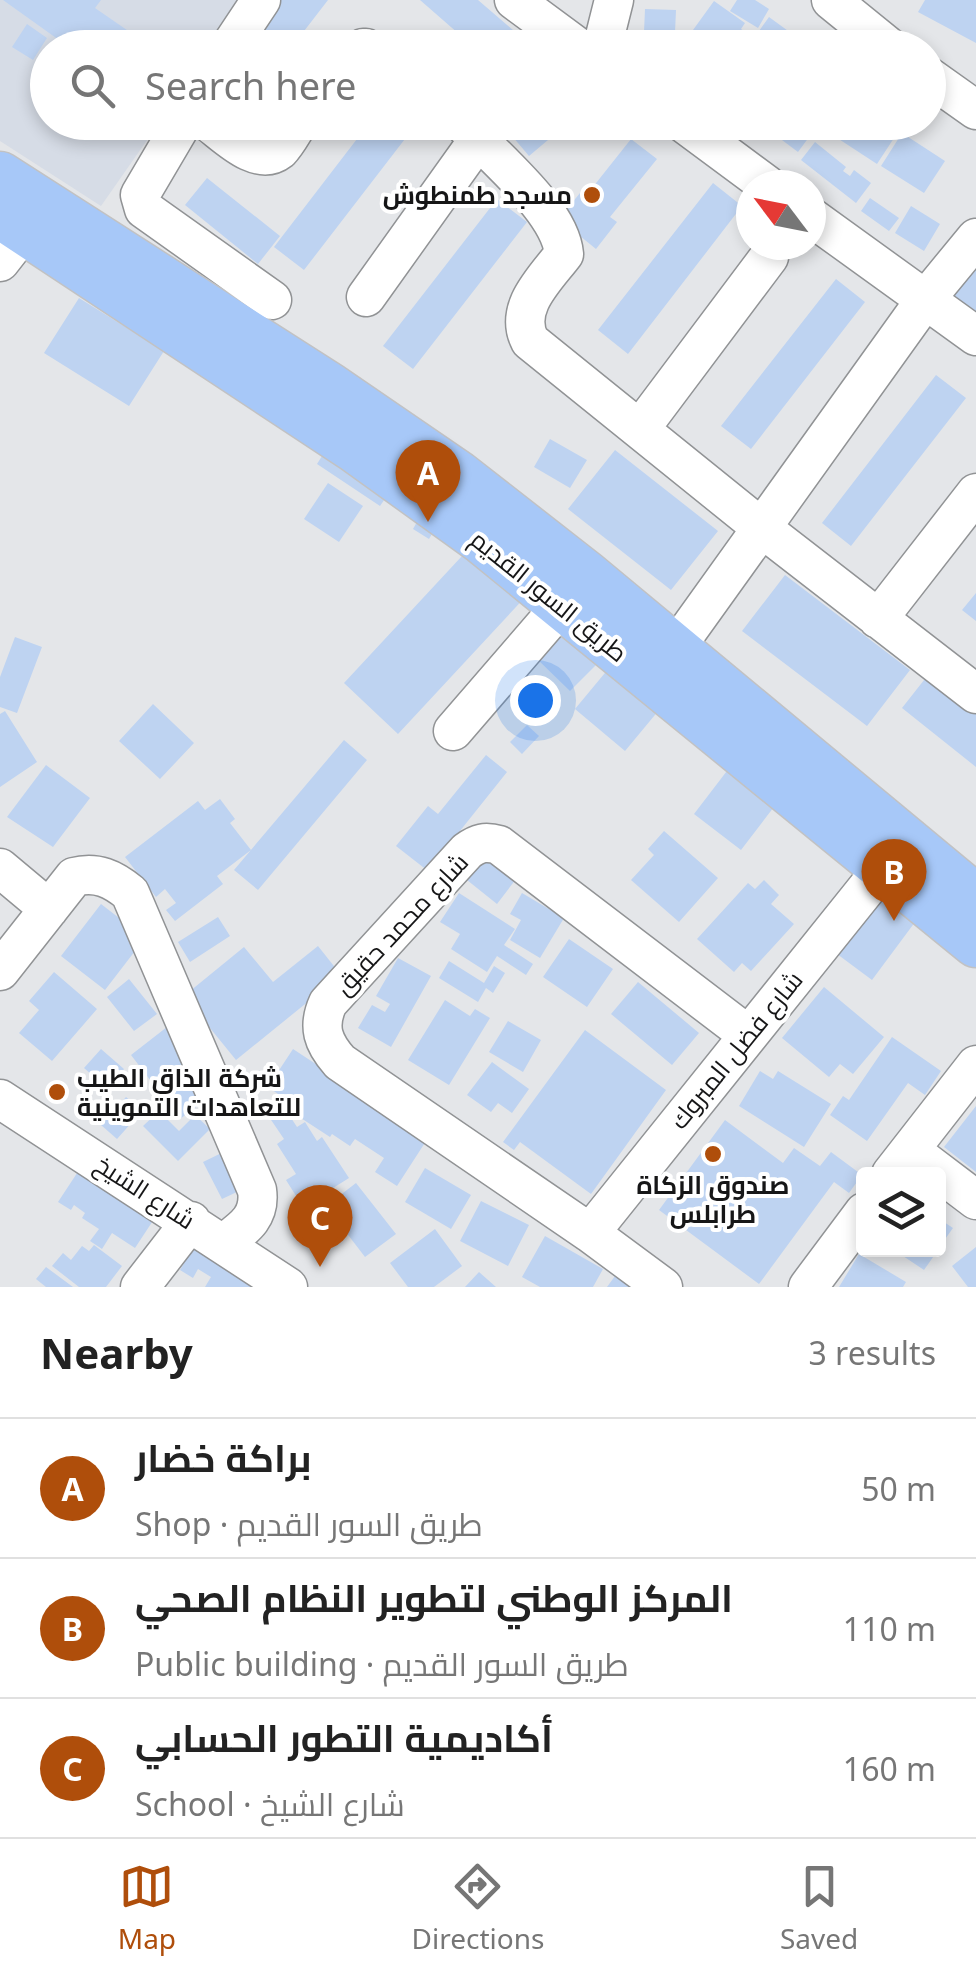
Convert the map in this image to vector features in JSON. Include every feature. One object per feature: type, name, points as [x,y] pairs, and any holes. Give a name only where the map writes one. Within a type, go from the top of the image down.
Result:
[{"type":"main road","name":"طريق السور القديم","points":[[0,176],[458,475],[574,591],[883,868],[976,943]]},
{"type":"main road","name":"طريق السور القديم","points":[[8,235],[356,449],[481,539],[674,650],[976,899]]},
{"type":"street","points":[[241,30],[260,0]]},
{"type":"street","points":[[514,0],[550,30]]},
{"type":"street","points":[[606,30],[614,0]]},
{"type":"street","points":[[831,0],[868,30]]},
{"type":"street","points":[[946,89],[976,110]]},
{"type":"street","points":[[172,140],[140,195],[144,209],[272,300]]},
{"type":"street","points":[[233,140],[253,154],[266,156],[280,150],[287,140]]},
{"type":"street","points":[[366,296],[468,140]]},
{"type":"street","points":[[486,140],[562,239],[564,254],[526,305],[524,328],[530,340],[976,694]]},
{"type":"street","points":[[707,140],[748,170]]},
{"type":"street","points":[[826,228],[976,336]]},
{"type":"street","points":[[674,650],[925,300],[976,238]]},
{"type":"street","points":[[640,429],[767,260]]},
{"type":"street","points":[[878,618],[976,493]]},
{"type":"street","points":[[453,731],[574,591]]},
{"type":"street","name":"شارع محمد حقيق","points":[[663,1287],[340,1062],[323,1039],[322,1016],[328,1003],[466,851],[488,842],[498,845],[748,1035]]},
{"type":"street","points":[[0,868],[49,910]]},
{"type":"street","name":"شارع فضل المبروك","points":[[590,1233],[883,868]]},
{"type":"street","points":[[0,970],[68,882],[87,874],[115,881],[130,893],[257,1190],[258,1206],[250,1224],[224,1243]]},
{"type":"street","points":[[976,1065],[900,1162],[976,1200]]},
{"type":"street","name":"شارع الشيخ","points":[[0,1099],[288,1287]]},
{"type":"street","points":[[140,1287],[191,1221]]},
{"type":"street","points":[[808,1287],[856,1223]]},
{"type":"shaded area","points":[[0,0],[243,0],[222,30],[30,30],[30,140],[147,140],[101,206],[0,141]]},
{"type":"building","points":[[3,0],[101,0],[95,8],[127,30],[45,30]]},
{"type":"building","points":[[281,0],[328,0],[305,30],[258,30]]},
{"type":"building","points":[[420,0],[478,0],[513,30],[454,30]]},
{"type":"building","points":[[737,0],[755,0],[769,9],[758,28],[730,11]]},
{"type":"building","points":[[925,0],[976,0],[976,43],[918,12]]},
{"type":"building","points":[[714,1],[745,23],[742,30],[693,30]]},
{"type":"building","points":[[645,9],[676,10],[675,30],[644,30]]},
{"type":"building","points":[[769,17],[787,30],[760,30]]},
{"type":"building","points":[[27,24],[36,30],[30,30],[30,58],[12,47]]},
{"type":"building","points":[[356,140],[404,140],[304,270],[274,247]]},
{"type":"building","points":[[515,140],[548,140],[529,156]]},
{"type":"building","points":[[630,140],[657,159],[610,217],[617,222],[596,249],[559,219],[580,193],[585,197]]},
{"type":"building","points":[[782,140],[807,140],[798,152]]},
{"type":"building","points":[[840,140],[893,140],[877,164]]},
{"type":"building","points":[[898,140],[913,140],[945,161],[924,193],[881,166]]},
{"type":"building","points":[[815,142],[846,167],[843,171],[850,176],[854,170],[871,183],[856,203],[826,180],[826,170],[814,170],[801,160]]},
{"type":"building","points":[[207,178],[280,236],[258,264],[185,205]]},
{"type":"building","points":[[713,183],[736,201],[736,214],[628,354],[598,330]]},
{"type":"building","points":[[870,198],[899,218],[889,231],[861,211]]},
{"type":"building","points":[[497,199],[527,222],[413,369],[383,346]]},
{"type":"building","points":[[911,206],[940,224],[924,251],[895,233]]},
{"type":"building","points":[[976,260],[976,326],[934,301]]},
{"type":"building","points":[[836,279],[865,302],[751,449],[721,426]]},
{"type":"building","points":[[79,298],[164,351],[129,406],[44,353]]},
{"type":"building","points":[[936,375],[966,398],[851,546],[822,523]]},
{"type":"building","points":[[550,439],[587,460],[570,488],[534,467]]},
{"type":"building","points":[[327,448],[391,490],[380,506],[317,464]]},
{"type":"building","points":[[615,450],[718,531],[671,590],[568,509]]},
{"type":"building","points":[[328,483],[363,506],[339,542],[304,519]]},
{"type":"building","points":[[426,506],[443,515],[429,539],[413,529]]},
{"type":"building","points":[[475,542],[529,593],[398,734],[344,683]]},
{"type":"building","points":[[785,575],[910,670],[867,726],[742,631]]},
{"type":"building","points":[[976,593],[976,621],[962,610]]},
{"type":"building","points":[[564,628],[599,662],[570,691],[535,657]]},
{"type":"building","points":[[15,637],[42,647],[17,713],[0,707],[0,677]]},
{"type":"building","points":[[619,656],[669,698],[625,751],[575,709]]},
{"type":"building","points":[[928,675],[976,713],[976,767],[902,708]]},
{"type":"building","points":[[540,683],[548,689],[536,703],[529,697]]},
{"type":"building","points":[[153,704],[194,743],[160,779],[119,741]]},
{"type":"building","points":[[5,711],[37,762],[0,787],[0,714]]},
{"type":"building","points":[[527,725],[539,736],[522,754],[510,742]]},
{"type":"building","points":[[344,740],[367,760],[258,890],[234,870]]},
{"type":"building","points":[[486,755],[507,772],[428,871],[396,846],[428,806],[438,814]]},
{"type":"building","points":[[733,763],[780,799],[741,850],[694,814]]},
{"type":"building","points":[[46,765],[90,798],[53,847],[7,817]]},
{"type":"building","points":[[220,799],[235,819],[230,823],[251,850],[217,876],[223,884],[175,921],[166,910],[176,903],[165,889],[156,897],[125,857],[198,801],[205,810]]},
{"type":"building","points":[[664,831],[718,878],[679,922],[631,880],[654,855],[648,849]]},
{"type":"building","points":[[486,856],[516,879],[497,904],[467,880]]},
{"type":"building","points":[[764,880],[779,895],[771,904],[794,924],[751,971],[742,963],[734,972],[697,939],[748,883],[755,889]]},
{"type":"building","points":[[877,883],[921,914],[872,980],[829,948]]},
{"type":"building","points":[[459,893],[515,929],[504,945],[533,964],[526,975],[497,956],[487,972],[451,949],[460,934],[440,922]]},
{"type":"building","points":[[522,893],[564,918],[540,958],[510,940],[521,920],[510,914]]},
{"type":"building","points":[[101,904],[145,938],[105,990],[61,956]]},
{"type":"building","points":[[218,917],[230,936],[190,962],[178,942]]},
{"type":"building","points":[[569,939],[613,969],[587,1007],[543,977]]},
{"type":"building","points":[[318,946],[341,975],[236,1060],[184,996],[244,947],[273,982]]},
{"type":"building","points":[[398,958],[431,976],[391,1047],[358,1028],[372,1005],[385,1012],[390,1004],[376,996]]},
{"type":"building","points":[[449,961],[484,983],[494,966],[505,973],[493,993],[486,988],[478,1002],[439,978]]},
{"type":"building","points":[[54,972],[97,1009],[52,1061],[19,1033],[39,1010],[29,1001]]},
{"type":"building","points":[[129,979],[157,1014],[134,1031],[107,997]]},
{"type":"building","points":[[638,982],[699,1033],[672,1065],[611,1014]]},
{"type":"building","points":[[824,987],[884,1037],[853,1074],[840,1064],[829,1077],[782,1038]]},
{"type":"building","points":[[445,1000],[470,1016],[475,1009],[490,1018],[449,1085],[408,1060]]},
{"type":"building","points":[[508,1021],[541,1040],[523,1072],[489,1052]]},
{"type":"building","points":[[167,1027],[204,1101],[180,1119],[131,1055]]},
{"type":"building","points":[[585,1030],[666,1090],[591,1194],[520,1142],[514,1150],[503,1142]]},
{"type":"building","points":[[892,1037],[941,1071],[925,1095],[908,1083],[867,1141],[830,1115],[843,1096],[849,1100]]},
{"type":"building","points":[[101,1049],[124,1069],[108,1089],[84,1068]]},
{"type":"building","points":[[293,1049],[428,1138],[397,1186],[375,1172],[384,1158],[355,1139],[350,1146],[332,1134],[330,1137],[287,1109],[291,1103],[268,1087]]},
{"type":"building","points":[[492,1062],[529,1089],[512,1113],[498,1103],[491,1112],[467,1095]]},
{"type":"building","points":[[760,1071],[773,1079],[778,1071],[831,1104],[804,1147],[739,1106]]},
{"type":"building","points":[[126,1097],[142,1111],[117,1139],[101,1125]]},
{"type":"building","points":[[282,1104],[297,1127],[305,1122],[317,1141],[322,1137],[349,1178],[303,1207],[286,1180],[296,1174],[277,1144],[284,1139],[267,1114]]},
{"type":"building","points":[[976,1106],[976,1172],[944,1147]]},
{"type":"building","points":[[159,1111],[179,1131],[195,1115],[210,1129],[178,1161],[143,1126]]},
{"type":"building","points":[[725,1120],[783,1163],[794,1148],[820,1166],[831,1152],[856,1171],[856,1183],[849,1193],[834,1182],[759,1284],[659,1210]]},
{"type":"building","points":[[240,1144],[258,1182],[222,1199],[203,1162]]},
{"type":"building","points":[[87,1158],[162,1207],[135,1248],[112,1233],[102,1249],[90,1241],[99,1229],[82,1218],[85,1213],[74,1205],[71,1210],[58,1202]]},
{"type":"building","points":[[425,1168],[471,1195],[451,1229],[405,1202]]},
{"type":"building","points":[[356,1183],[396,1234],[365,1257],[326,1206]]},
{"type":"building","points":[[481,1201],[529,1225],[508,1266],[460,1241]]},
{"type":"building","points":[[435,1229],[462,1266],[434,1287],[408,1287],[390,1263]]},
{"type":"building","points":[[545,1236],[603,1269],[593,1287],[540,1287],[522,1277]]},
{"type":"building","points":[[94,1245],[122,1266],[106,1287],[79,1287],[52,1266],[63,1253],[71,1260],[82,1246],[89,1251]]},
{"type":"building","points":[[195,1245],[266,1287],[205,1287],[211,1277],[198,1269],[193,1278],[180,1270]]},
{"type":"building","points":[[976,1247],[976,1287],[968,1287],[952,1266]]},
{"type":"building","points":[[857,1257],[864,1257],[906,1282],[903,1287],[839,1287]]},
{"type":"building","points":[[904,1257],[933,1257],[924,1270]]},
{"type":"building","points":[[623,1265],[654,1287],[607,1287]]},
{"type":"building","points":[[46,1267],[73,1287],[46,1287],[36,1279]]},
{"type":"building","points":[[479,1272],[496,1287],[465,1287]]},
{"type":"place","name":"مسجد طمنطوش","points":[[592,195]]},
{"type":"place","name":"براكة خضار","points":[[428,522]]},
{"type":"place","name":"المركز الوطني لتطوير النظام الصحي","points":[[894,921]]},
{"type":"place","name":"شركة الذاق الطيب للتعاهدات التموينية","points":[[57,1092]]},
{"type":"place","name":"صندوق الزكاة طرابلس","points":[[713,1154]]},
{"type":"place","name":"أكاديمية التطور الحسابي","points":[[320,1267]]}]
